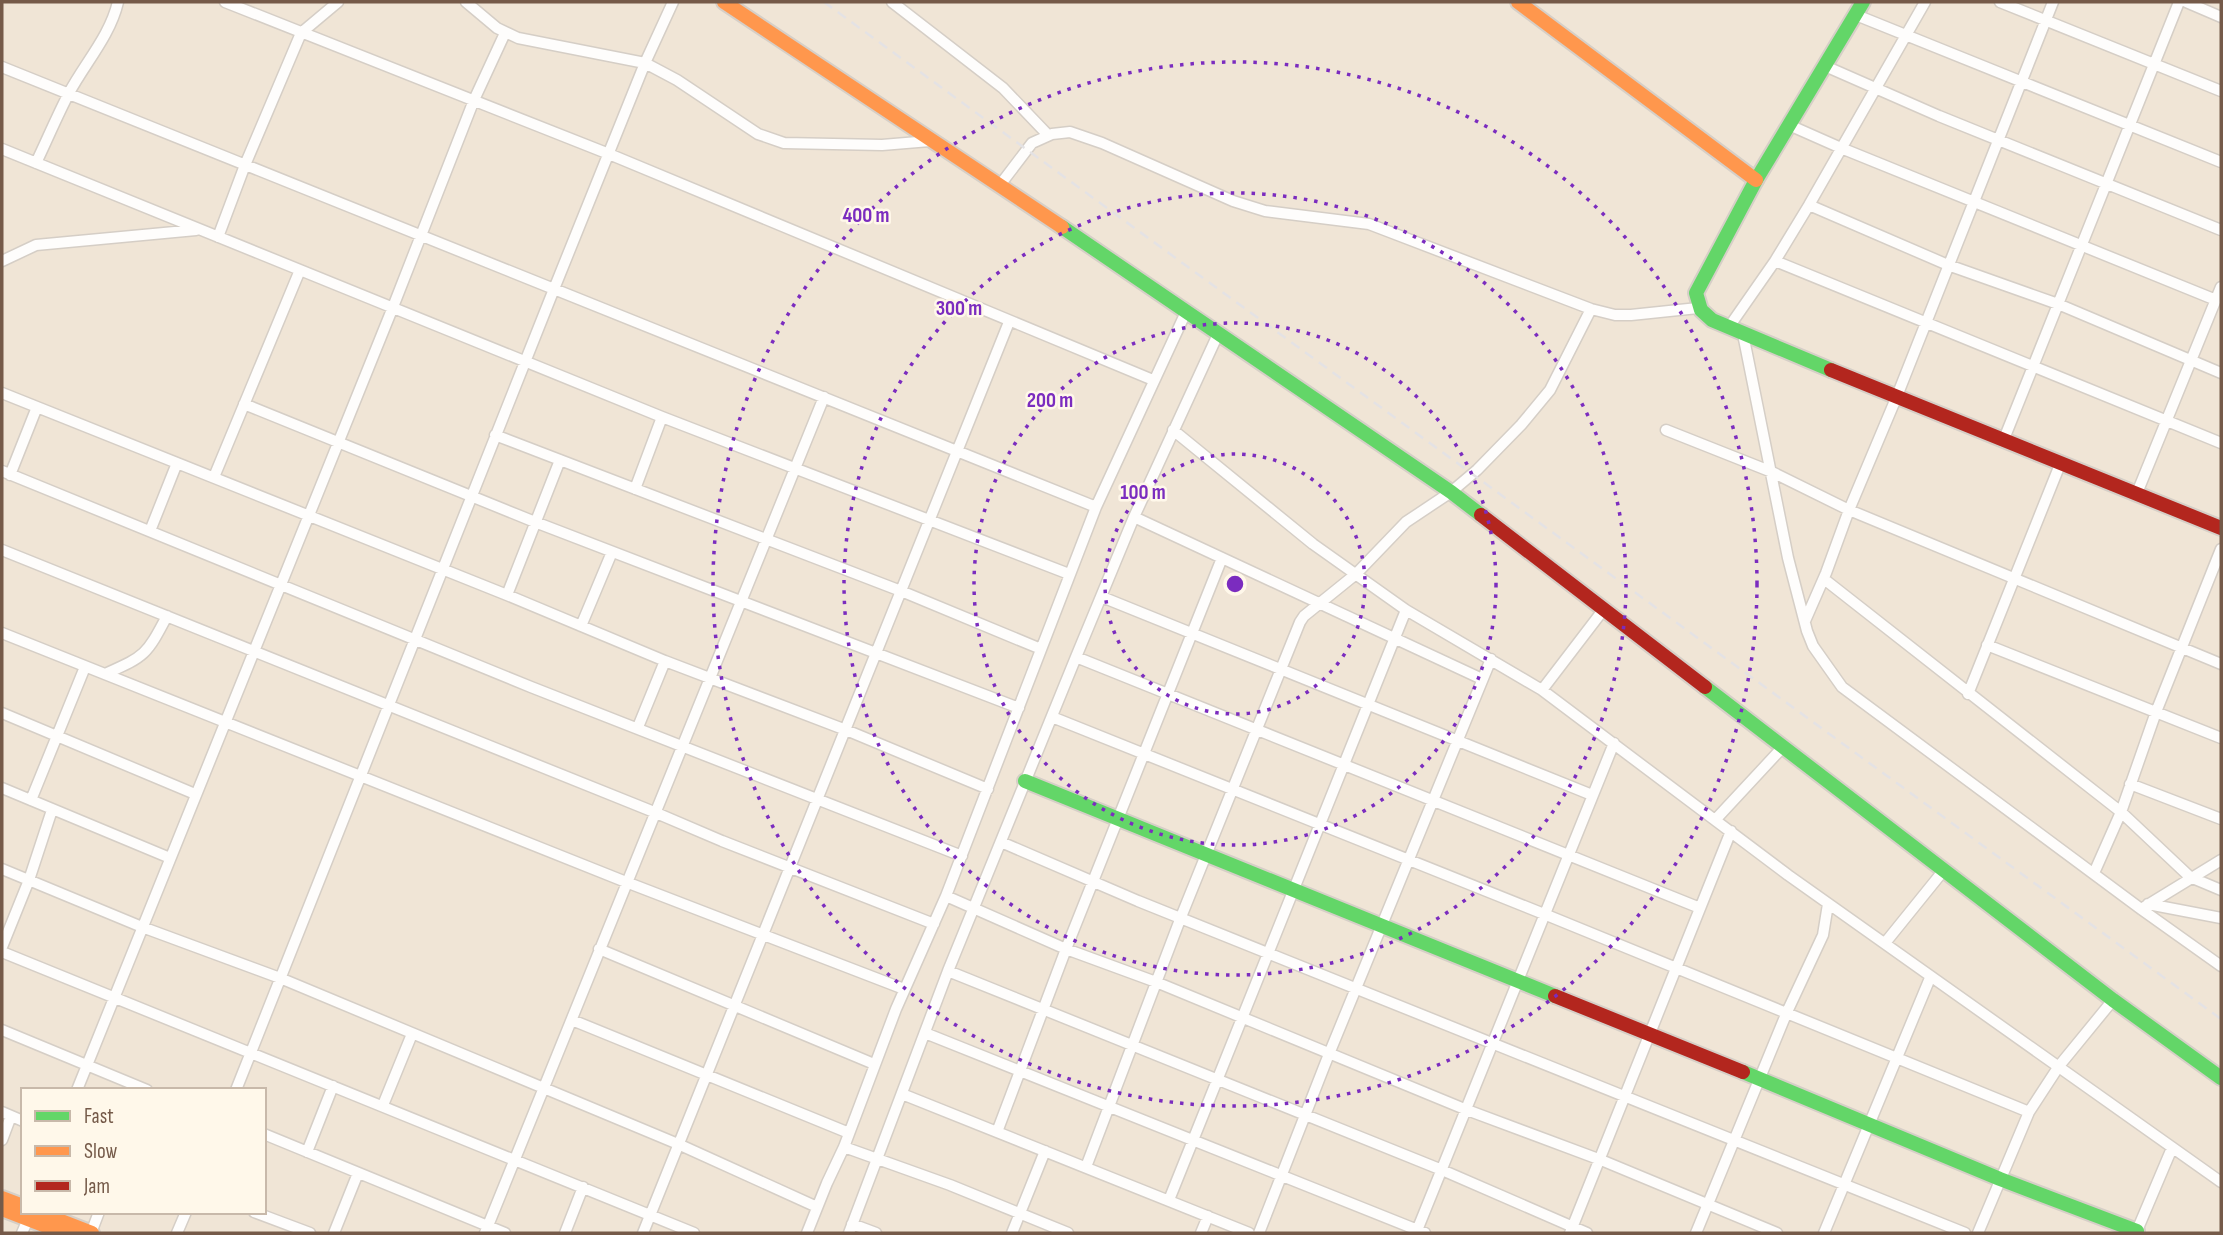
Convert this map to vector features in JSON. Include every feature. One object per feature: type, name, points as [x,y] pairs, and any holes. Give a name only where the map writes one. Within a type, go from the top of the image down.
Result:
[{"type":"street","points":[[36,163],[69,93],[106,33],[118,2]]},
{"type":"street","points":[[225,2],[608,154],[1153,380]]},
{"type":"street","points":[[218,237],[245,165],[301,33],[338,2]]},
{"type":"street","points":[[466,2],[505,33],[518,38],[645,63],[677,80],[758,134],[784,142],[882,145],[930,141]]},
{"type":"street","points":[[237,1088],[525,360],[645,63],[673,2]]},
{"type":"street","points":[[724,2],[930,141],[1000,184],[1451,492],[2113,1000],[2221,1078]]},
{"type":"street","points":[[892,2],[1003,88],[1048,135]]},
{"type":"street","points":[[1518,2],[1756,180]]},
{"type":"street","points":[[1729,327],[1775,261],[1809,205],[1925,2]]},
{"type":"street","points":[[2000,2],[2221,91]]},
{"type":"street","points":[[1805,622],[2053,2]]},
{"type":"street","points":[[2004,439],[2179,2]]},
{"type":"street","points":[[2186,2],[2221,17]]},
{"type":"street","points":[[2221,163],[1907,35],[1859,8],[1756,180],[1696,293],[1698,308],[1706,317],[1743,334],[2221,528]]},
{"type":"street","points":[[78,1088],[474,100],[505,33]]},
{"type":"street","points":[[2,66],[1096,507]]},
{"type":"street","points":[[1825,66],[1998,141],[2221,230]]},
{"type":"street","points":[[1789,125],[2216,300]]},
{"type":"street","points":[[1000,184],[1032,143],[1048,135],[1070,132],[1102,143],[1255,209],[1369,224],[1591,309],[1615,315],[1631,315],[1698,308]]},
{"type":"street","points":[[2,149],[662,417],[1069,574]]},
{"type":"street","points":[[1809,205],[1948,265],[2058,304],[2221,373]]},
{"type":"street","points":[[2,261],[36,245],[200,230]]},
{"type":"street","points":[[1775,261],[2221,443]]},
{"type":"street","points":[[214,477],[300,270]]},
{"type":"street","points":[[2137,493],[2221,287]]},
{"type":"street","points":[[1086,1167],[1181,917],[1300,622],[1356,574],[1406,522],[1451,492],[1477,470],[1538,407],[1550,390],[1591,309]]},
{"type":"street","points":[[807,1233],[844,1147],[904,989],[946,896],[1096,507],[1186,312]]},
{"type":"street","points":[[643,1233],[960,450],[1009,322]]},
{"type":"street","points":[[876,1233],[851,1228],[877,1157],[948,971],[1134,517],[1219,332]]},
{"type":"street","points":[[1743,334],[1788,558],[1805,622],[1813,646],[1842,687],[2221,965]]},
{"type":"street","points":[[2,393],[988,789]]},
{"type":"street","points":[[486,1230],[824,397]]},
{"type":"street","points":[[244,404],[535,522],[1019,708]]},
{"type":"street","points":[[37,407],[6,473],[531,687],[682,744],[961,856]]},
{"type":"street","points":[[635,489],[662,417]]},
{"type":"street","points":[[1173,430],[1313,544],[1406,610],[1542,690],[1930,978],[2221,1182]]},
{"type":"street","points":[[1666,430],[1772,472],[1849,510],[2221,664]]},
{"type":"street","points":[[495,435],[901,591],[1041,649]]},
{"type":"street","points":[[507,595],[560,460]]},
{"type":"street","points":[[1968,694],[2061,462]]},
{"type":"street","points":[[150,531],[177,463]]},
{"type":"street","points":[[1134,517],[1482,679]]},
{"type":"street","points":[[2094,873],[2121,812],[2155,712],[2221,549]]},
{"type":"street","points":[[581,626],[612,552]]},
{"type":"street","points":[[5,554],[167,616],[934,924]]},
{"type":"street","points":[[997,1132],[1066,948],[1222,558]]},
{"type":"street","points":[[1824,579],[2121,812],[2190,877],[2221,890]]},
{"type":"street","points":[[1102,597],[1592,795]]},
{"type":"street","points":[[1542,690],[1604,609]]},
{"type":"street","points":[[1169,1200],[1215,1079],[1406,610]]},
{"type":"street","points":[[105,674],[139,659],[167,616]]},
{"type":"street","points":[[2,634],[626,882],[904,989]]},
{"type":"street","points":[[1987,645],[2221,738]]},
{"type":"street","points":[[1076,657],[1700,908]]},
{"type":"street","points":[[1259,1233],[1356,987],[1491,659]]},
{"type":"street","points":[[638,727],[665,661]]},
{"type":"street","points":[[31,800],[85,667]]},
{"type":"street","points":[[2,713],[195,794]]},
{"type":"street","points":[[1052,717],[1409,859],[2029,1112]]},
{"type":"street","points":[[925,1033],[1420,1232],[1442,1170],[1614,743]]},
{"type":"street","points":[[1716,819],[1782,748]]},
{"type":"street","points":[[1026,781],[2000,1179],[2137,1232],[2172,1148]]},
{"type":"street","points":[[2130,784],[2221,819]]},
{"type":"street","points":[[2,788],[170,858]]},
{"type":"street","points":[[52,810],[2,949],[694,1233]]},
{"type":"street","points":[[1572,1230],[1731,831]]},
{"type":"street","points":[[1001,842],[1965,1233]]},
{"type":"street","points":[[2144,907],[2221,860]]},
{"type":"street","points":[[2,869],[142,927],[280,978],[543,1090],[678,1144],[817,1207]]},
{"type":"street","points":[[1885,943],[1944,870]]},
{"type":"street","points":[[946,896],[1066,948],[1156,982],[1467,1110],[1601,1160],[1777,1233]]},
{"type":"street","points":[[1696,1233],[1787,1012],[1823,935],[1828,904]]},
{"type":"street","points":[[2144,907],[2221,918]]},
{"type":"street","points":[[599,949],[874,1064]]},
{"type":"street","points":[[948,971],[1442,1170],[1572,1230],[1587,1233]]},
{"type":"street","points":[[1824,1233],[1930,978]]},
{"type":"street","points":[[1978,1233],[2029,1112],[2059,1066],[2113,1000]]},
{"type":"street","points":[[572,1020],[849,1133]]},
{"type":"street","points":[[2,1030],[142,1088]]},
{"type":"street","points":[[383,1105],[412,1034]]},
{"type":"street","points":[[307,1152],[333,1086]]},
{"type":"street","points":[[902,1094],[1249,1233]]},
{"type":"street","points":[[2,1140],[6,1114]]},
{"type":"street","points":[[266,1135],[486,1230],[505,1233]]},
{"type":"street","points":[[844,1147],[877,1157],[1068,1233]]},
{"type":"street","points":[[1012,1233],[1045,1151]]},
{"type":"street","points":[[334,1233],[358,1173]]},
{"type":"street","points":[[565,1233],[583,1187]]},
{"type":"street","points":[[2,1198],[21,1208]]},
{"type":"street","points":[[2,1209],[21,1211]]},
{"type":"street","points":[[22,1233],[29,1214]]},
{"type":"street","points":[[33,1214],[64,1233]]},
{"type":"street","points":[[36,1214],[91,1233],[98,1214]]},
{"type":"street","points":[[177,1233],[185,1214]]},
{"type":"street","points":[[259,1214],[310,1233]]},
{"type":"street","points":[[1201,1233],[1208,1216]]},
{"type":"shaded area","points":[[2,2],[2221,2],[2221,1233],[2,1233]]},
{"type":"railway","points":[[824,2],[2221,1019]]},
{"type":"traffic: fast","points":[[1831,370],[1712,320],[1701,310],[1696,293],[1756,180],[1863,2]]},
{"type":"traffic: fast","points":[[1062,227],[1481,515]]},
{"type":"traffic: fast","points":[[1705,687],[2113,1000],[2221,1078]]},
{"type":"traffic: fast","points":[[1025,781],[1555,996]]},
{"type":"traffic: fast","points":[[1743,1072],[2000,1179],[2137,1231]]},
{"type":"traffic: slow","points":[[724,2],[1062,227]]},
{"type":"traffic: slow","points":[[1518,2],[1756,180]]},
{"type":"traffic: slow","points":[[2,1198],[21,1205]]},
{"type":"traffic: slow","points":[[2,1209],[64,1233]]},
{"type":"traffic: slow","points":[[43,1214],[92,1233]]},
{"type":"traffic: jam","points":[[1831,370],[2221,528]]},
{"type":"traffic: jam","points":[[1481,515],[1705,687]]},
{"type":"traffic: jam","points":[[1555,996],[1743,1072]]}]
